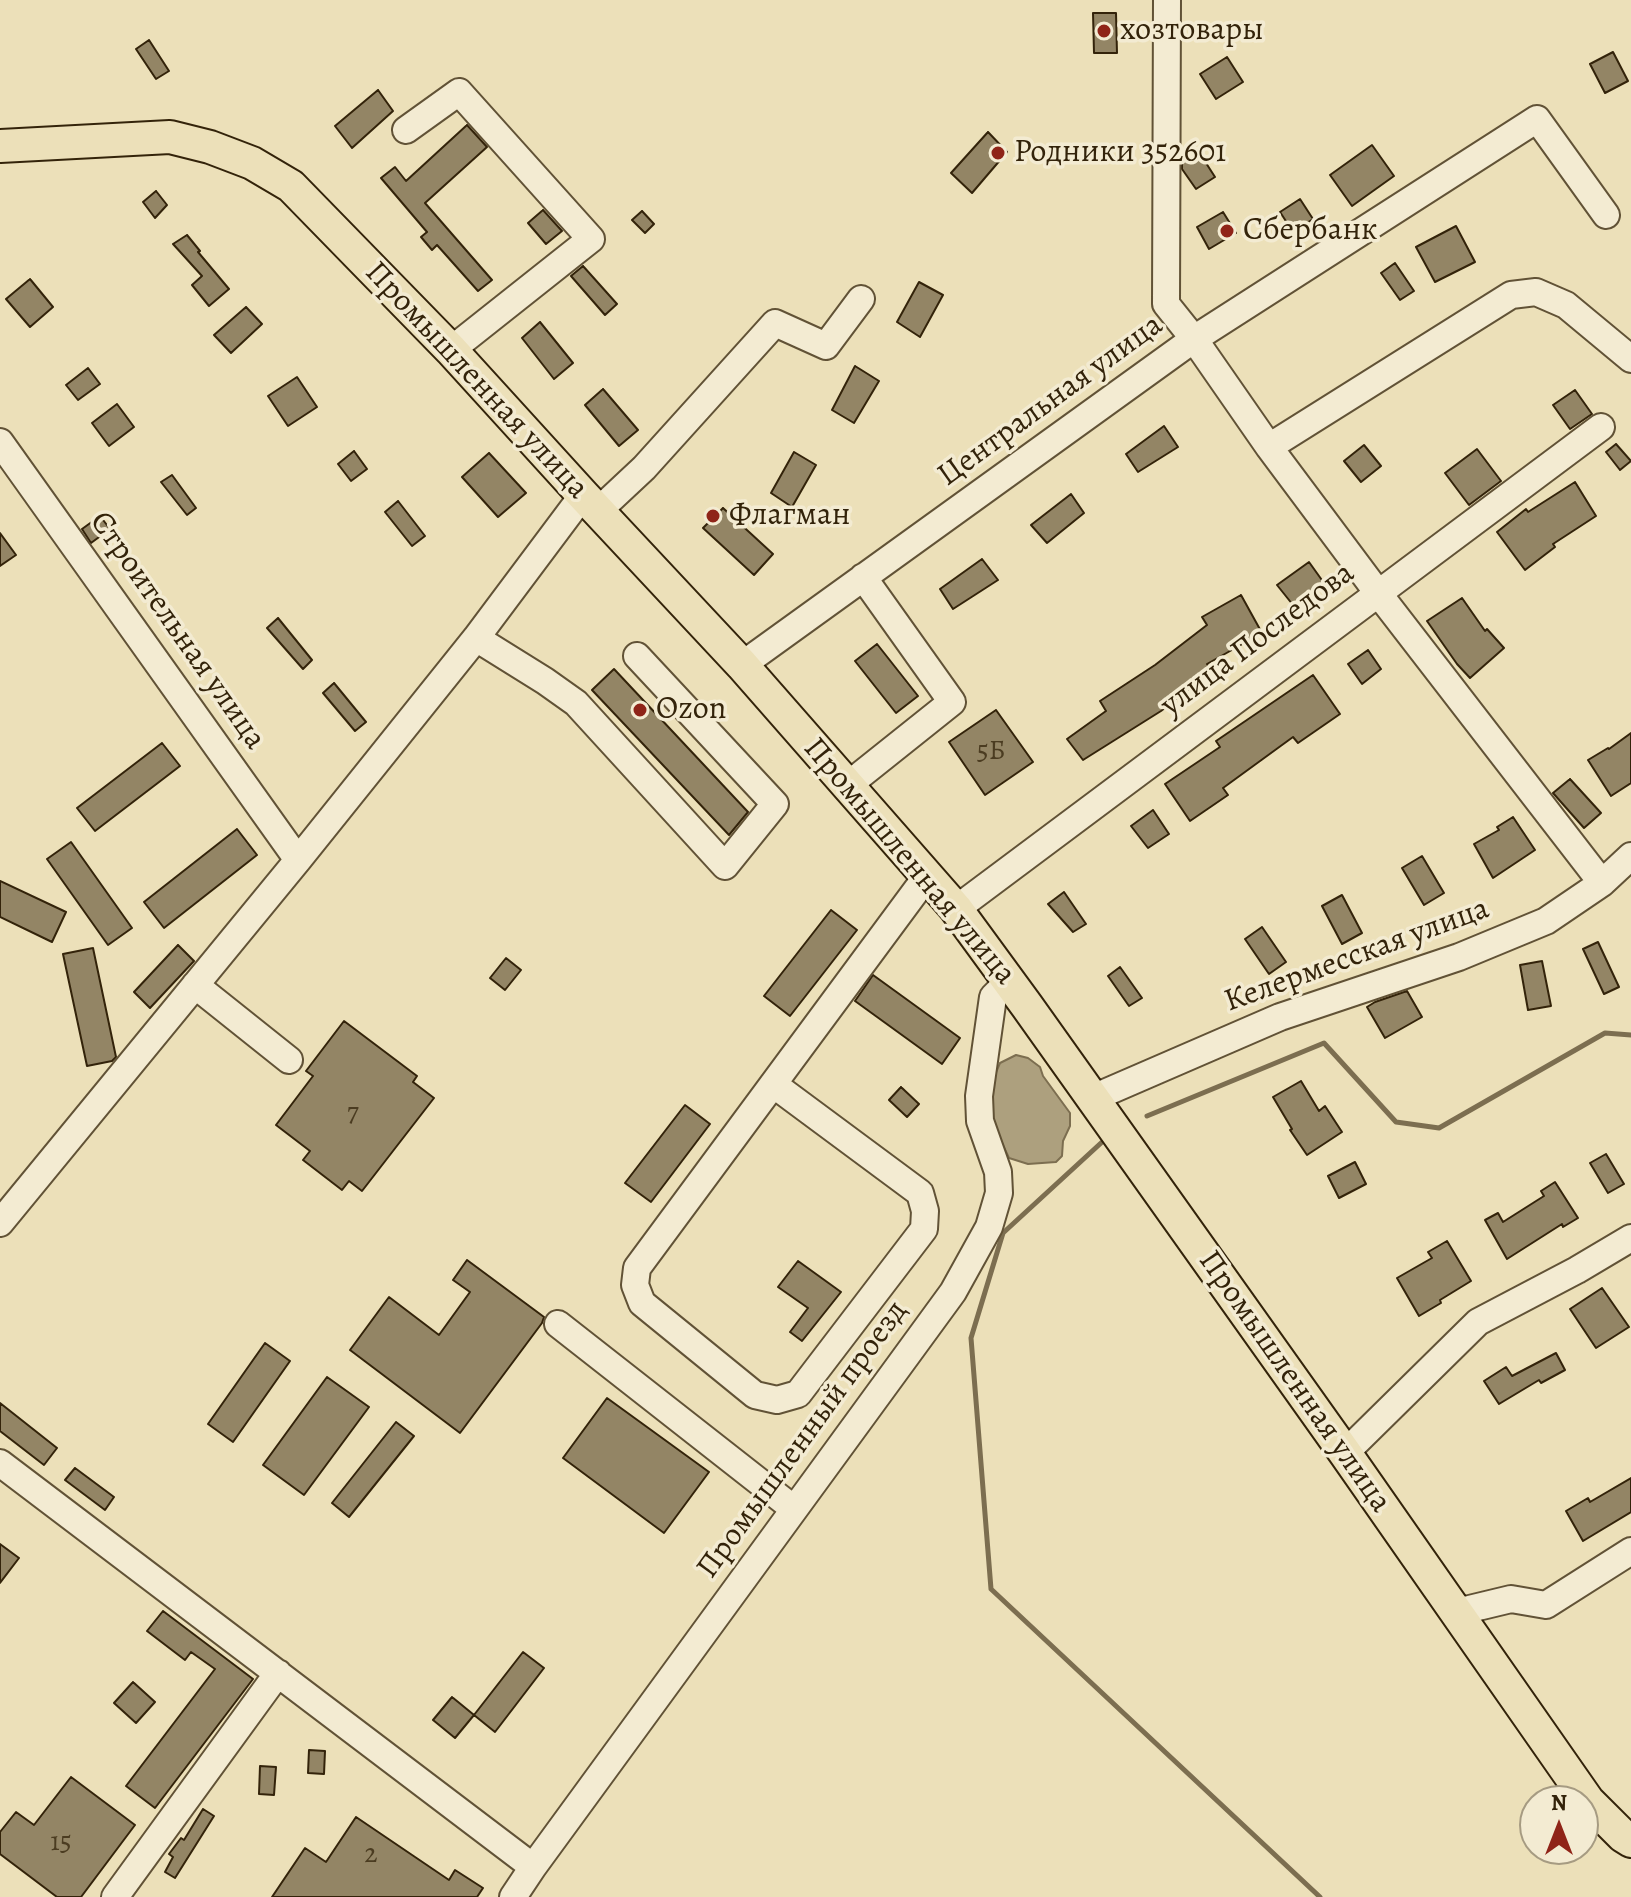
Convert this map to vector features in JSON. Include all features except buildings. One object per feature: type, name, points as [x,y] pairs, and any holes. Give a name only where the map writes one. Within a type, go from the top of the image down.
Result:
[{"type":"main road","name":"Промышленная улица","points":[[0,146],[170,137],[210,147],[252,163],[291,186],[451,350],[742,665],[956,909],[1345,1453],[1588,1801],[1631,1841]]},
{"type":"street","name":"Центральная улица","points":[[742,665],[1194,339],[1166,304],[1167,0]]},
{"type":"street","points":[[406,130],[459,92],[591,239],[451,350]]},
{"type":"street","points":[[1602,883],[1378,593],[1269,447],[1194,339],[1537,119],[1606,215]]},
{"type":"street","points":[[1269,447],[1511,295],[1536,292],[1566,305],[1631,359]]},
{"type":"street","points":[[0,1223],[476,638],[590,503],[644,468],[775,323],[826,346],[861,299]]},
{"type":"street","name":"улица Последова","points":[[956,909],[1601,427]]},
{"type":"street","name":"Строительная улица","points":[[0,442],[298,860]]},
{"type":"street","points":[[848,785],[952,702],[863,577]]},
{"type":"street","points":[[476,638],[576,703],[725,866],[775,804],[637,656]]},
{"type":"street","name":"Келермесская улица","points":[[1093,1098],[1280,1017],[1459,957],[1546,921],[1602,883],[1631,856]]},
{"type":"street","points":[[773,1084],[920,1193],[925,1211],[924,1229],[798,1394],[777,1400],[755,1395],[642,1303],[635,1285],[637,1268],[773,1084],[927,876]]},
{"type":"street","name":"Промышленный проезд","points":[[513,1897],[953,1292],[989,1227],[998,1201],[999,1182],[980,1121],[979,1096],[993,997],[1009,981]]},
{"type":"street","points":[[195,985],[289,1060]]},
{"type":"street","points":[[1345,1453],[1478,1322],[1631,1238]]},
{"type":"street","points":[[558,1324],[794,1509]]},
{"type":"street","points":[[3,1473],[278,1673],[533,1867]]},
{"type":"street","points":[[1457,1612],[1511,1599],[1546,1605],[1631,1551]]},
{"type":"street","points":[[115,1897],[278,1673]]},
{"type":"shaded area","points":[[1016,1055],[1028,1058],[1040,1067],[1043,1076],[1070,1113],[1062,1156],[1056,1162],[1028,1164],[1009,1158],[1001,1141],[993,1118],[992,1086],[1000,1063]]},
{"type":"waterway","points":[[1147,1116],[1324,1043],[1396,1122],[1439,1128],[1605,1033],[1631,1035]]},
{"type":"waterway","points":[[1101,1143],[1003,1233],[971,1338],[991,1589],[1320,1897]]},
{"type":"place","name":"хозтовары","points":[[1104,31]]},
{"type":"place","name":"Родники 352601","points":[[998,153]]},
{"type":"place","name":"Сбербанк","points":[[1227,231]]},
{"type":"place","name":"Флагман","points":[[713,516]]},
{"type":"place","name":"Ozon","points":[[640,710]]}]
